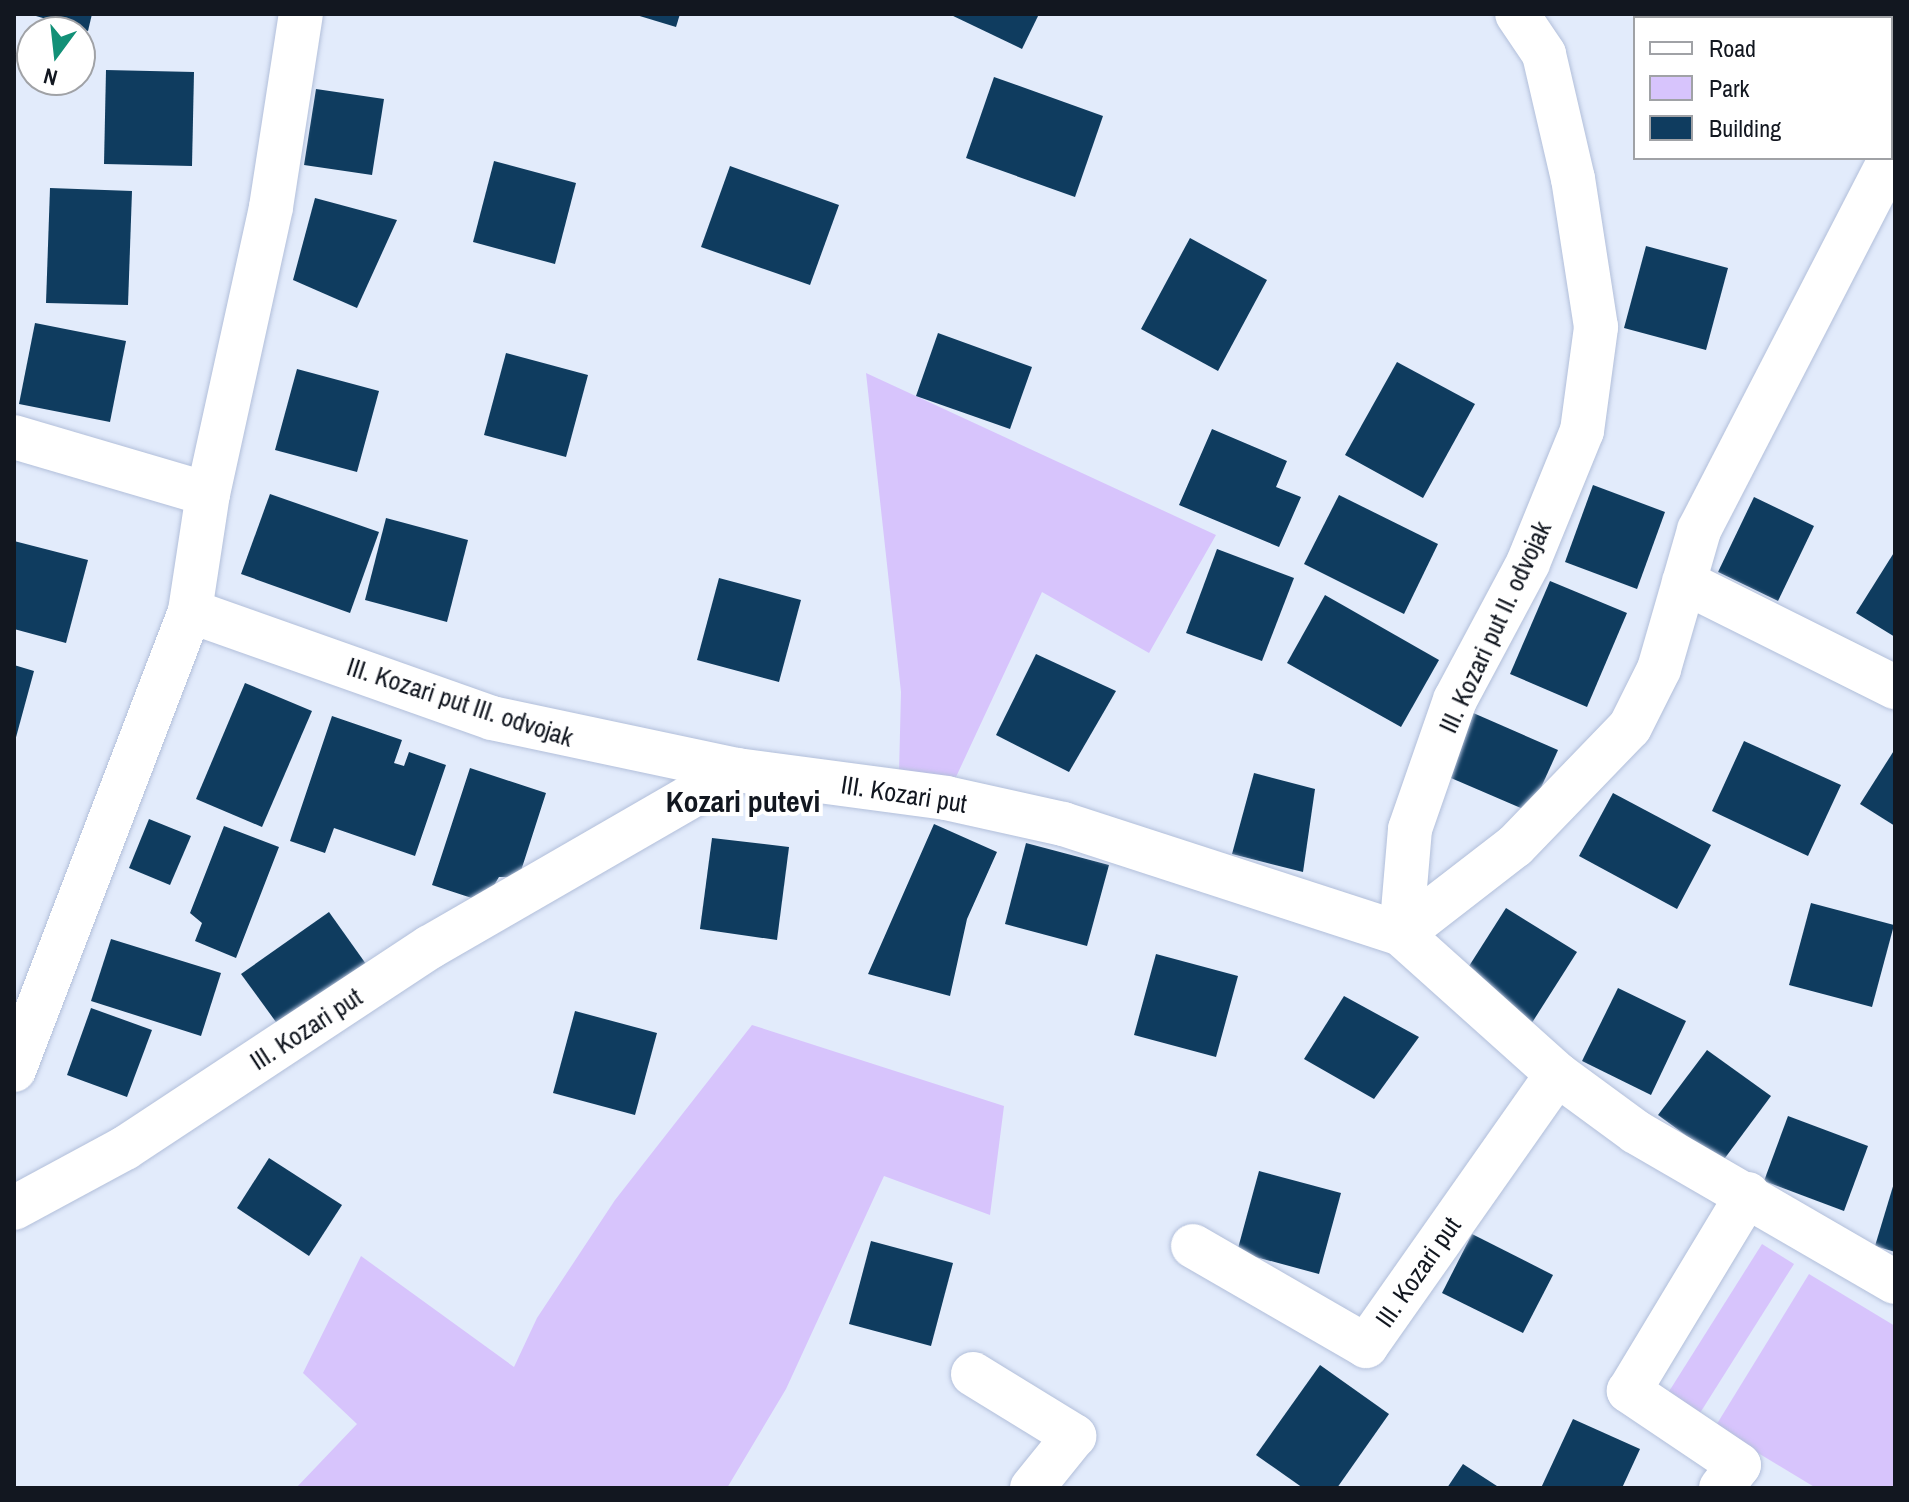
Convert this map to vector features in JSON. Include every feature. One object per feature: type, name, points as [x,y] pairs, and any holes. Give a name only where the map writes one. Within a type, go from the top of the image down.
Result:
[{"type":"street","points":[[14,1070],[190,611],[208,494],[271,207],[301,14]]},
{"type":"street","name":"III. Kozari put II. odvojak","points":[[1401,934],[1410,829],[1455,700],[1528,563],[1582,431],[1596,327],[1573,179],[1544,54],[1517,14]]},
{"type":"street","points":[[1401,934],[1515,846],[1630,727],[1659,669],[1699,530],[1733,456],[1890,160]]},
{"type":"street","points":[[14,437],[208,494]]},
{"type":"street","points":[[1684,582],[1895,687]]},
{"type":"street","name":"III. Kozari put III. odvojak","points":[[190,611],[492,718],[737,770]]},
{"type":"street","name":"III. Kozari put","points":[[14,1208],[125,1148],[430,947],[737,770],[946,798],[1063,824],[1401,934],[1557,1074],[1636,1132],[1748,1194],[1895,1282]]},
{"type":"street","name":"III. Kozari put","points":[[1193,1246],[1366,1346],[1557,1074]]},
{"type":"street","points":[[1721,1488],[1739,1465],[1629,1391],[1748,1194]]},
{"type":"street","points":[[973,1374],[1074,1436],[1032,1488]]},
{"type":"green space","points":[[866,373],[1216,535],[1149,653],[1042,592],[956,777],[899,773],[901,692]]},
{"type":"green space","points":[[752,1025],[1004,1106],[990,1215],[884,1176],[786,1389],[727,1488],[296,1488],[357,1424],[303,1373],[361,1256],[514,1367],[537,1318],[615,1200]]},
{"type":"green space","points":[[1762,1244],[1794,1264],[1700,1413],[1668,1393]]},
{"type":"green space","points":[[1809,1274],[1895,1326],[1895,1488],[1816,1488],[1715,1427]]},
{"type":"building","points":[[29,14],[92,14],[92,16]]},
{"type":"building","points":[[633,14],[680,14],[676,27]]},
{"type":"building","points":[[949,14],[1039,14],[1022,49]]},
{"type":"building","points":[[106,70],[194,72],[192,166],[104,164]]},
{"type":"building","points":[[994,77],[1103,116],[1075,197],[966,158]]},
{"type":"building","points":[[316,89],[384,99],[372,175],[304,165]]},
{"type":"building","points":[[494,161],[576,183],[555,264],[473,242]]},
{"type":"building","points":[[730,166],[839,205],[810,285],[701,247]]},
{"type":"building","points":[[50,188],[132,191],[128,305],[46,303]]},
{"type":"building","points":[[315,198],[397,220],[357,308],[293,280]]},
{"type":"building","points":[[1190,238],[1267,280],[1218,371],[1141,329]]},
{"type":"building","points":[[1646,246],[1728,268],[1706,350],[1624,328]]},
{"type":"building","points":[[35,323],[126,341],[110,422],[19,404]]},
{"type":"building","points":[[938,333],[1032,367],[1010,429],[916,396]]},
{"type":"building","points":[[506,353],[588,375],[566,457],[484,435]]},
{"type":"building","points":[[1397,362],[1475,404],[1423,498],[1345,455]]},
{"type":"building","points":[[297,369],[379,391],[357,472],[275,450]]},
{"type":"building","points":[[1212,429],[1287,461],[1276,487],[1301,497],[1279,547],[1179,505]]},
{"type":"building","points":[[1593,485],[1665,512],[1637,589],[1565,562]]},
{"type":"building","points":[[270,494],[379,532],[350,613],[241,574]]},
{"type":"building","points":[[1339,495],[1438,544],[1404,614],[1304,564]]},
{"type":"building","points":[[1754,497],[1814,526],[1778,601],[1718,572]]},
{"type":"building","points":[[386,518],[468,540],[447,622],[365,600]]},
{"type":"building","points":[[14,541],[88,560],[66,643],[14,629]]},
{"type":"building","points":[[1217,549],[1294,578],[1262,661],[1186,633]]},
{"type":"building","points":[[1895,551],[1895,637],[1856,613]]},
{"type":"building","points":[[719,578],[801,600],[779,682],[697,660]]},
{"type":"building","points":[[1550,581],[1627,613],[1587,707],[1510,674]]},
{"type":"building","points":[[1325,595],[1439,660],[1401,727],[1287,663]]},
{"type":"building","points":[[1036,654],[1116,691],[1069,772],[996,735]]},
{"type":"building","points":[[14,665],[34,671],[15,741],[14,741]]},
{"type":"building","points":[[245,683],[312,711],[262,827],[196,799]]},
{"type":"building","points":[[1471,712],[1558,750],[1530,812],[1444,775]]},
{"type":"building","points":[[332,716],[402,740],[394,763],[404,766],[409,752],[446,765],[415,856],[334,828],[325,853],[290,841]]},
{"type":"building","points":[[1744,741],[1841,785],[1808,856],[1712,811]]},
{"type":"building","points":[[1895,749],[1895,826],[1860,804]]},
{"type":"building","points":[[470,768],[546,793],[519,877],[499,877],[484,902],[432,885]]},
{"type":"building","points":[[1254,773],[1315,789],[1303,872],[1232,854]]},
{"type":"building","points":[[1613,793],[1711,845],[1677,909],[1579,856]]},
{"type":"building","points":[[149,819],[191,836],[170,885],[129,868]]},
{"type":"building","points":[[934,824],[997,852],[967,919],[950,996],[868,974]]},
{"type":"building","points":[[224,826],[279,847],[236,958],[195,941],[202,923],[190,913]]},
{"type":"building","points":[[712,838],[789,847],[777,940],[700,929]]},
{"type":"building","points":[[1026,843],[1109,865],[1087,946],[1005,924]]},
{"type":"building","points":[[1811,903],[1894,925],[1872,1007],[1789,985]]},
{"type":"building","points":[[1506,908],[1577,952],[1528,1029],[1457,985]]},
{"type":"building","points":[[329,912],[371,971],[284,1033],[241,974]]},
{"type":"building","points":[[111,939],[221,973],[201,1036],[91,1001]]},
{"type":"building","points":[[1156,954],[1238,976],[1216,1057],[1134,1035]]},
{"type":"building","points":[[1618,988],[1686,1021],[1651,1095],[1582,1061]]},
{"type":"building","points":[[1344,996],[1419,1037],[1374,1099],[1304,1059]]},
{"type":"building","points":[[91,1008],[152,1030],[127,1097],[67,1075]]},
{"type":"building","points":[[575,1011],[657,1033],[635,1115],[553,1093]]},
{"type":"building","points":[[1707,1050],[1771,1096],[1722,1162],[1658,1115]]},
{"type":"building","points":[[1788,1116],[1868,1146],[1844,1211],[1764,1181]]},
{"type":"building","points":[[269,1158],[342,1205],[309,1256],[237,1208]]},
{"type":"building","points":[[1259,1171],[1341,1193],[1319,1274],[1237,1252]]},
{"type":"building","points":[[1895,1183],[1895,1252],[1875,1246]]},
{"type":"building","points":[[1472,1234],[1553,1275],[1523,1333],[1442,1293]]},
{"type":"building","points":[[871,1241],[953,1263],[931,1346],[849,1324]]},
{"type":"building","points":[[1320,1365],[1389,1414],[1337,1488],[1303,1488],[1256,1455]]},
{"type":"building","points":[[1573,1419],[1640,1449],[1622,1488],[1541,1488]]},
{"type":"building","points":[[1463,1464],[1500,1488],[1447,1488]]},
{"type":"district","name":"Kozari putevi","points":[[743,801]]}]
